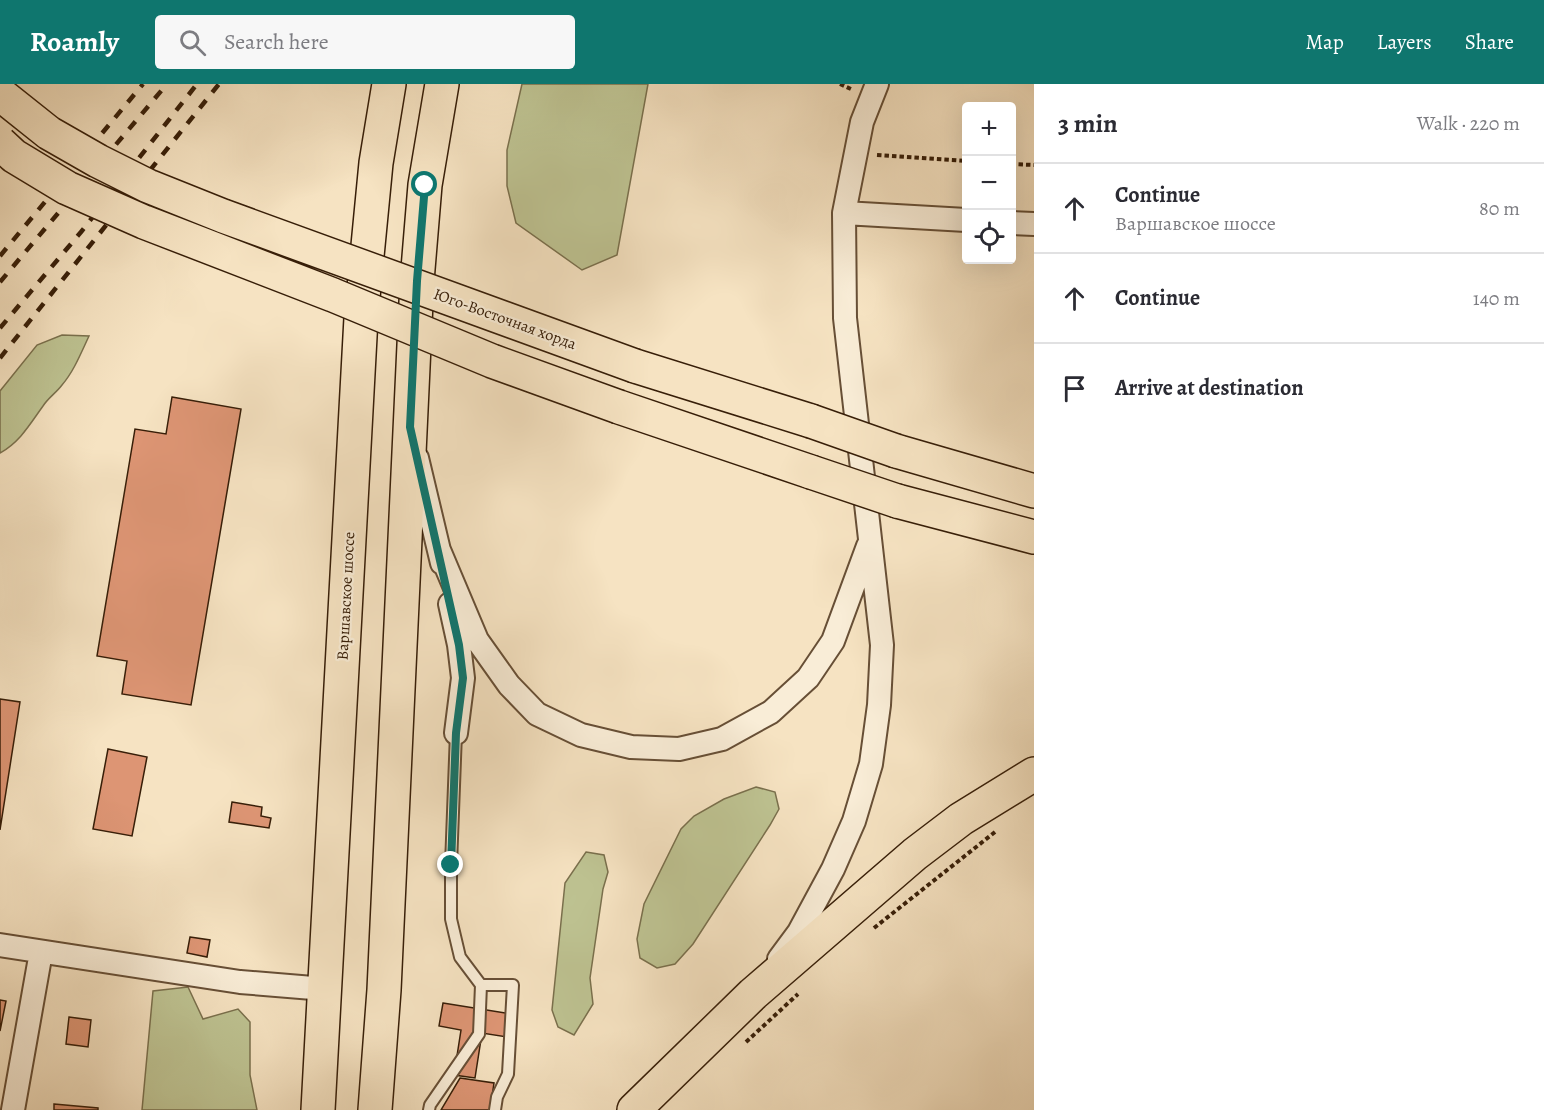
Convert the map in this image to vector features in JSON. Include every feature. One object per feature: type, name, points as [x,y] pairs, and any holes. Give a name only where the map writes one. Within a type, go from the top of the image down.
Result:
[{"type":"main road","name":"Варшавское шоссе","points":[[318,1110],[361,318],[376,163],[389,84]]},
{"type":"main road","points":[[375,1110],[384,990],[417,281],[425,185],[442,84]]},
{"type":"main road","name":"Юго-Восточная хорда","points":[[0,94],[49,133],[98,161],[148,186],[223,216],[635,366],[811,421],[896,451],[1034,491]]},
{"type":"main road","points":[[0,143],[14,156],[67,188],[144,222],[333,295],[492,361],[619,407],[897,501],[1034,537]]},
{"type":"main road","points":[[634,1110],[753,994],[915,854],[961,819],[1034,774]]},
{"type":"street","points":[[753,994],[798,932],[833,869],[854,821],[871,764],[879,705],[882,645],[845,318],[844,213],[862,122],[877,84]]},
{"type":"street","points":[[844,213],[962,220]]},
{"type":"street","points":[[1016,223],[1034,224]]},
{"type":"street","points":[[410,427],[459,645],[463,678],[456,733]]},
{"type":"street","points":[[439,550],[477,640],[509,685],[537,714],[581,735],[621,745],[679,749],[722,739],[771,712],[808,678],[833,640],[871,539]]},
{"type":"street","points":[[0,945],[240,982],[325,988]]},
{"type":"street","points":[[14,1110],[41,952]]},
{"type":"lane","points":[[429,1110],[430,1105],[479,1034],[481,985],[460,957],[451,919],[456,733]]},
{"type":"lane","points":[[481,985],[513,985],[508,1074],[497,1097],[495,1110]]},
{"type":"path","points":[[855,154],[962,161]]},
{"type":"path","points":[[1016,164],[1034,165]]},
{"type":"path","points":[[873,929],[998,829]]},
{"type":"path","points":[[744,1043],[804,988]]},
{"type":"green space","points":[[522,84],[648,84],[617,255],[582,270],[516,223],[507,186],[507,150]]},
{"type":"green space","points":[[62,335],[89,336],[77,362],[60,388],[45,403],[19,438],[0,453],[0,391],[37,345]]},
{"type":"green space","points":[[756,787],[775,792],[779,809],[693,944],[675,964],[657,968],[640,958],[637,939],[644,904],[681,829],[694,816],[724,799]]},
{"type":"green space","points":[[586,852],[604,855],[608,872],[603,889],[590,978],[593,1004],[574,1035],[558,1027],[552,1010],[565,883]]},
{"type":"green space","points":[[188,987],[203,1019],[238,1009],[250,1022],[250,1075],[257,1110],[142,1110],[153,991]]},
{"type":"building","points":[[172,397],[241,409],[191,705],[122,694],[127,661],[97,656],[135,429],[166,434]]},
{"type":"building","points":[[0,699],[20,702],[0,830]]},
{"type":"building","points":[[108,749],[147,757],[132,836],[93,829]]},
{"type":"building","points":[[232,802],[262,807],[261,816],[271,818],[269,828],[229,822]]},
{"type":"building","points":[[190,937],[210,940],[207,957],[187,953]]},
{"type":"building","points":[[0,1000],[6,1001],[0,1031]]},
{"type":"building","points":[[443,1003],[511,1014],[507,1037],[482,1033],[475,1078],[454,1075],[461,1030],[439,1026]]},
{"type":"building","points":[[69,1017],[91,1020],[88,1047],[66,1044]]},
{"type":"building","points":[[460,1078],[494,1083],[490,1110],[441,1110]]},
{"type":"building","points":[[54,1104],[98,1108],[98,1110],[54,1110]]},
{"type":"railway","points":[[0,256],[143,84]]},
{"type":"railway","points":[[0,282],[167,84]]},
{"type":"railway","points":[[0,328],[81,232],[197,84]]},
{"type":"railway","points":[[0,358],[219,84]]},
{"type":"route","points":[[425,185],[417,281],[410,427],[439,550],[459,645],[463,678],[456,733],[451,865]]}]
